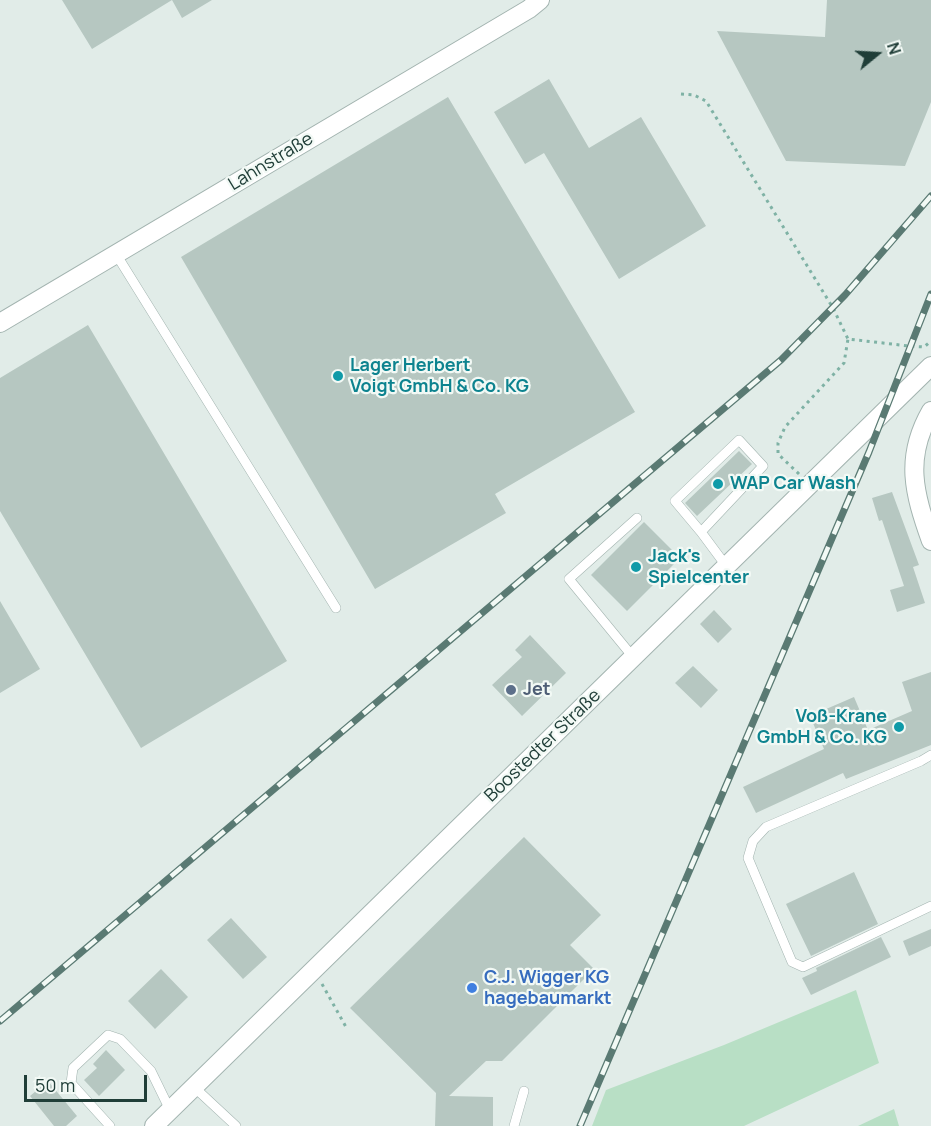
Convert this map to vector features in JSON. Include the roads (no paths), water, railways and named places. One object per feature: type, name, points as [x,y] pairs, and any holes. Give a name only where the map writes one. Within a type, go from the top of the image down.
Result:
[{"type":"street","name":"Lahnstraße","points":[[0,323],[529,9],[540,0]]},
{"type":"street","name":"Boostedter Straße","points":[[154,1126],[931,366]]},
{"type":"street","points":[[928,417],[914,452],[913,471],[918,498],[931,541]]},
{"type":"lane","points":[[116,254],[336,608]]},
{"type":"lane","points":[[702,532],[763,466],[739,440],[675,501],[702,532],[727,567]]},
{"type":"lane","points":[[633,657],[569,579],[637,518]]},
{"type":"lane","points":[[931,755],[766,827],[753,841],[748,858],[792,962],[804,967],[931,906]]},
{"type":"lane","points":[[110,1126],[71,1083],[73,1068],[108,1035],[120,1039],[151,1071],[170,1110]]},
{"type":"lane","points":[[194,1087],[236,1126]]},
{"type":"lane","points":[[514,1126],[524,1091]]},
{"type":"railway","points":[[0,1021],[781,360],[845,295],[931,196]]},
{"type":"railway","points":[[580,1126],[869,452],[931,294]]},
{"type":"place","name":"Lager Herbert Voigt GmbH & Co. KG","points":[[338,376]]},
{"type":"place","name":"WAP Car Wash","points":[[718,484]]},
{"type":"place","name":"Jack's Spielcenter","points":[[636,567]]},
{"type":"place","name":"Jet","points":[[511,690]]},
{"type":"place","name":"Voß-Krane GmbH & Co. KG","points":[[899,727]]},
{"type":"place","name":"C.J. Wigger KG hagebaumarkt","points":[[472,988]]}]
